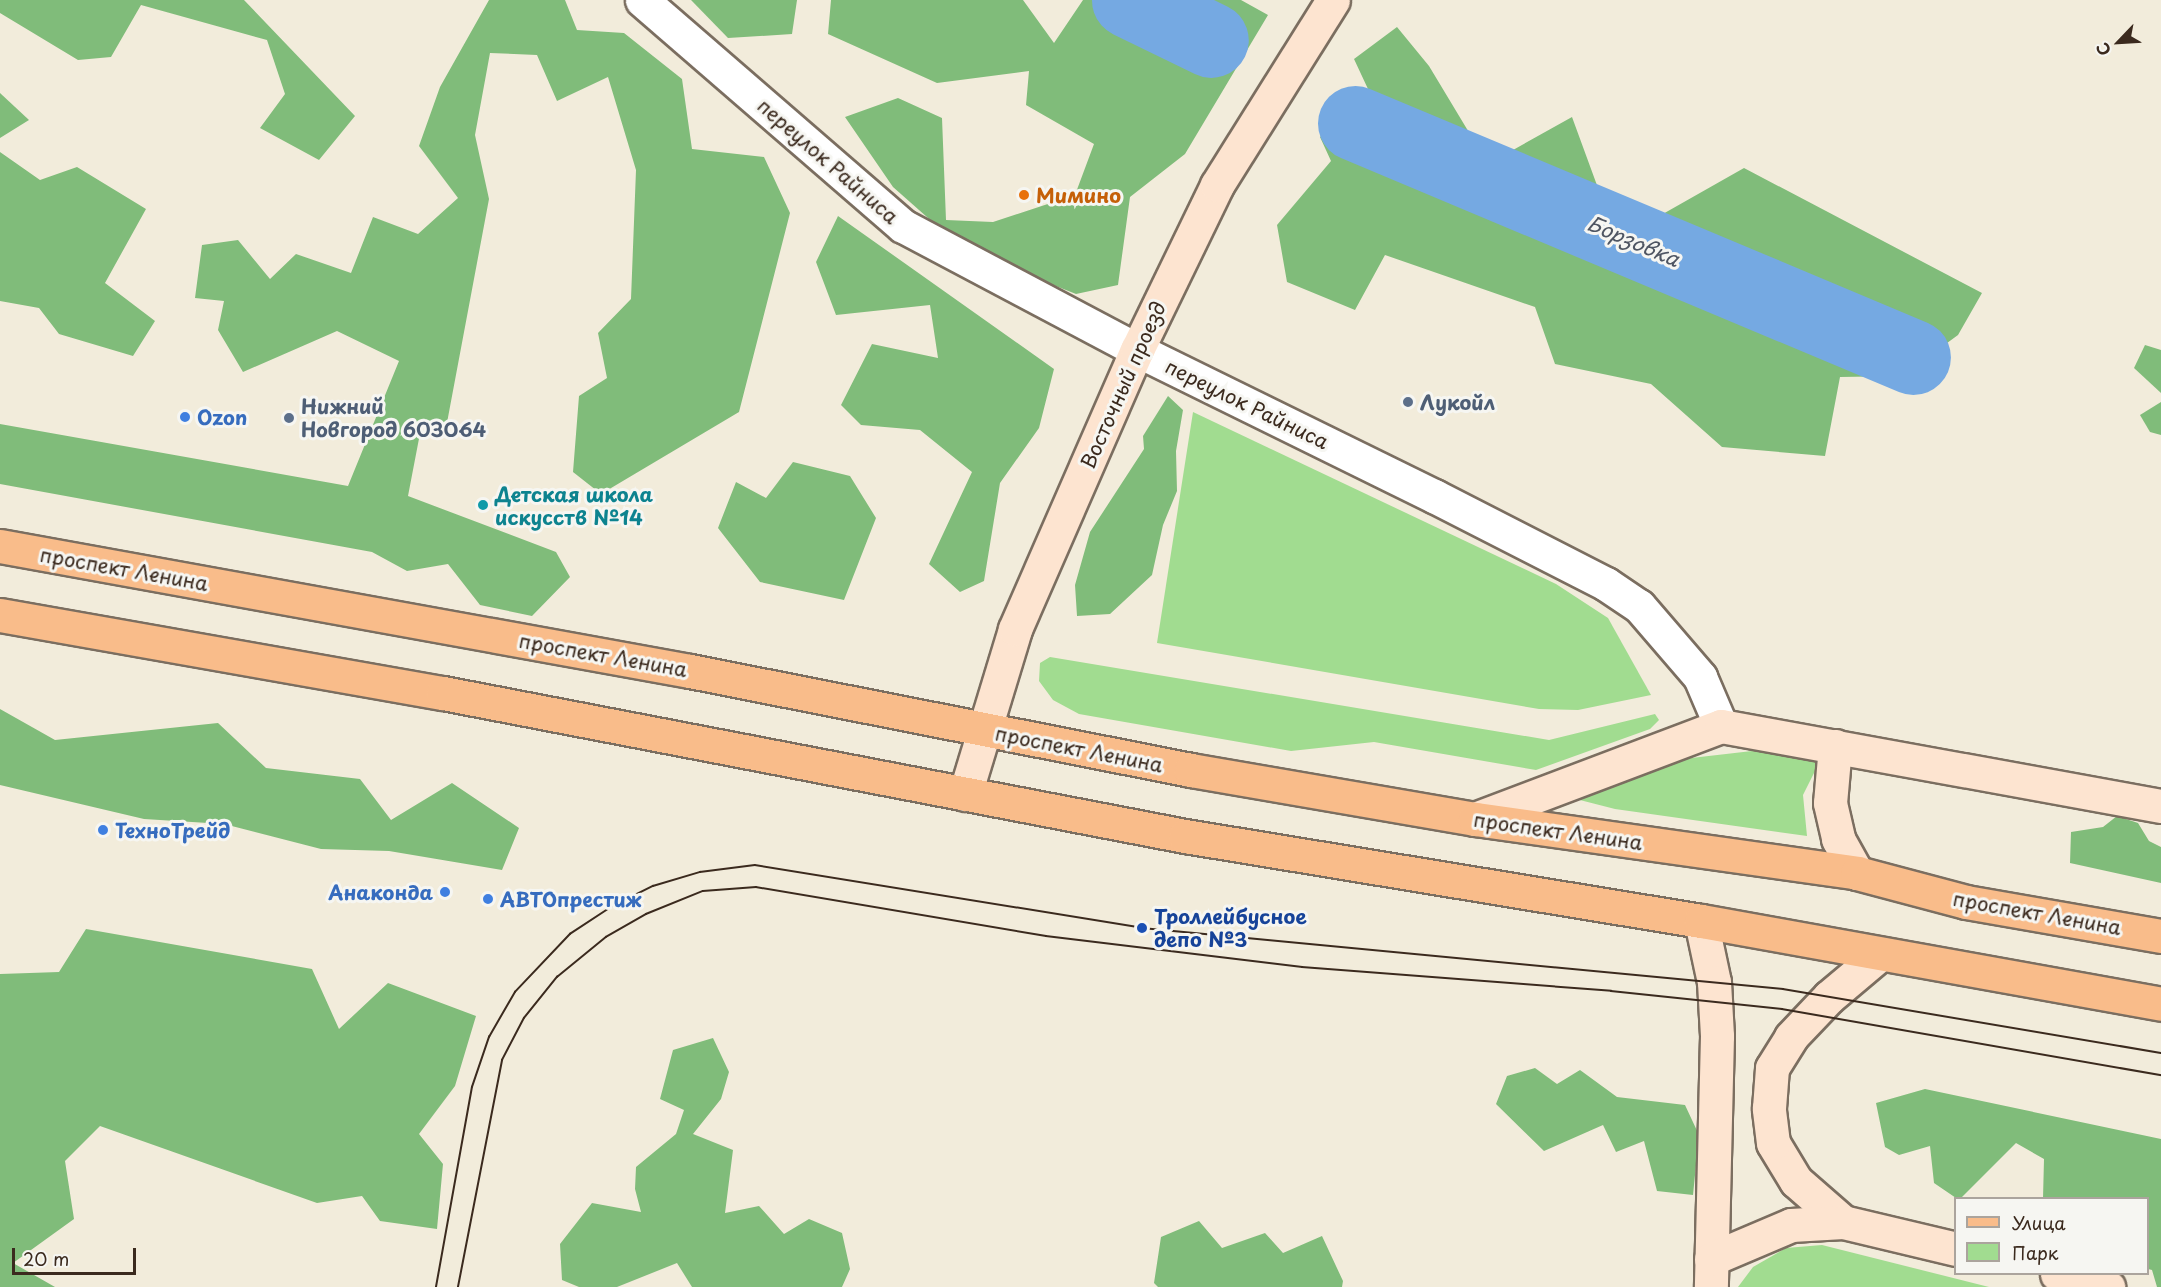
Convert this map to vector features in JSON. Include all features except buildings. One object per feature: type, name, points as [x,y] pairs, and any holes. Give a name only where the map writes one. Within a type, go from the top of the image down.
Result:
[{"type":"main road","name":"Восточный проезд","points":[[965,794],[1015,629],[1137,350],[1217,185],[1333,0]]},
{"type":"main road","name":"проспект Ленина","points":[[0,546],[690,670],[983,731],[1475,819],[1857,873],[1966,902],[2161,936]]},
{"type":"main road","points":[[0,615],[443,693],[1197,838],[1701,921],[1879,956],[2161,1004]]},
{"type":"main road","points":[[1475,819],[1721,726],[2161,806]]},
{"type":"main road","points":[[1835,746],[1830,803],[1838,839],[1857,873]]},
{"type":"main road","points":[[1701,921],[1714,982],[1717,1036],[1711,1273]]},
{"type":"main road","points":[[1844,1222],[1796,1181],[1773,1143],[1769,1108],[1772,1068],[1791,1037],[1828,996],[1879,956]]},
{"type":"main road","points":[[1711,1273],[1791,1225],[1844,1222],[1954,1249]]},
{"type":"main road","points":[[2060,1275],[2108,1287]]},
{"type":"street","name":"переулок Райниса","points":[[642,0],[903,226],[1137,350],[1606,584],[1639,606],[1700,676],[1721,726]]},
{"type":"green space","points":[[0,0],[244,0],[355,116],[319,160],[260,128],[285,94],[267,40],[141,5],[111,57],[78,60],[0,13]]},
{"type":"green space","points":[[489,0],[565,0],[577,30],[624,33],[682,79],[692,149],[764,157],[790,213],[739,412],[601,494],[573,472],[579,396],[607,378],[598,333],[631,299],[636,170],[608,77],[557,101],[537,55],[490,53],[475,135],[489,199],[446,428],[422,423],[408,496],[556,552],[570,577],[532,616],[480,605],[448,564],[407,571],[372,552],[0,484],[0,424],[348,486],[399,361],[337,331],[243,372],[218,330],[224,301],[195,298],[202,245],[238,240],[270,279],[296,254],[351,273],[373,217],[418,234],[458,198],[419,146],[440,87]]},
{"type":"green space","points":[[691,0],[797,0],[792,34],[728,38]]},
{"type":"green space","points":[[831,0],[1023,0],[1054,43],[1083,0],[1241,0],[1268,15],[1185,154],[1130,197],[1118,285],[1076,294],[995,262],[945,233],[893,187],[845,117],[898,98],[942,118],[946,220],[993,222],[1075,195],[1094,144],[1026,105],[1029,71],[937,83],[828,34]]},
{"type":"green space","points":[[1397,27],[1429,66],[1488,164],[1572,117],[1598,188],[1654,219],[1744,168],[1982,293],[1958,335],[1902,376],[1840,377],[1825,456],[1722,447],[1651,384],[1555,364],[1535,307],[1385,255],[1355,310],[1287,282],[1277,225],[1331,161],[1320,137],[1368,89],[1354,59]]},
{"type":"green space","points":[[0,93],[29,120],[0,138]]},
{"type":"green space","points":[[0,152],[40,180],[77,167],[146,209],[105,283],[155,321],[133,356],[59,334],[39,308],[0,301]]},
{"type":"green space","points":[[838,216],[1054,369],[1039,428],[1000,483],[984,581],[960,592],[929,564],[972,472],[920,430],[861,425],[841,405],[872,344],[938,358],[930,305],[836,315],[816,262]]},
{"type":"green space","points":[[2145,345],[2161,350],[2161,393],[2134,368]]},
{"type":"green space","points":[[1168,396],[1183,410],[1176,451],[1177,491],[1163,525],[1152,575],[1110,614],[1077,616],[1075,585],[1090,532],[1144,449],[1143,436]]},
{"type":"green space","points":[[2161,402],[2161,435],[2150,432],[2140,415]]},
{"type":"green space","points":[[1193,412],[1556,584],[1608,618],[1651,695],[1578,710],[1539,709],[1157,643]]},
{"type":"green space","points":[[793,462],[850,476],[876,518],[844,600],[760,582],[718,528],[736,482],[766,498]]},
{"type":"green space","points":[[1050,657],[1549,740],[1655,714],[1659,720],[1650,729],[1536,770],[1374,742],[1291,751],[1079,714],[1053,700],[1039,681],[1040,663]]},
{"type":"green space","points":[[0,709],[55,740],[218,723],[266,768],[360,779],[391,820],[452,783],[519,828],[502,870],[389,851],[321,849],[224,824],[144,819],[0,785]]},
{"type":"green space","points":[[1752,751],[1785,753],[1819,763],[1803,795],[1807,836],[1615,809],[1572,798],[1674,760]]},
{"type":"green space","points":[[2117,816],[2138,823],[2149,841],[2161,847],[2161,883],[2070,863],[2071,832],[2103,827]]},
{"type":"green space","points":[[86,929],[312,969],[339,1029],[388,983],[476,1016],[455,1086],[419,1134],[443,1164],[437,1229],[380,1221],[362,1196],[317,1203],[100,1126],[65,1161],[74,1219],[13,1263],[55,1287],[0,1287],[0,974],[59,972]]},
{"type":"green space","points":[[713,1038],[729,1072],[721,1099],[693,1134],[733,1150],[725,1213],[759,1206],[784,1234],[809,1219],[842,1233],[850,1269],[842,1287],[692,1287],[677,1263],[617,1287],[579,1287],[562,1280],[560,1244],[592,1203],[641,1212],[635,1189],[636,1167],[676,1134],[684,1110],[660,1099],[673,1050]]},
{"type":"green space","points":[[1535,1068],[1557,1084],[1580,1070],[1617,1097],[1685,1105],[1699,1135],[1693,1195],[1657,1191],[1644,1141],[1616,1152],[1603,1125],[1544,1151],[1496,1104],[1507,1076]]},
{"type":"green space","points":[[1925,1089],[2161,1139],[2161,1287],[2157,1287],[2152,1270],[2149,1269],[2149,1197],[2043,1197],[2044,1159],[2016,1143],[1962,1197],[1955,1197],[1934,1183],[1930,1146],[1899,1155],[1885,1147],[1876,1103]]},
{"type":"green space","points":[[1199,1221],[1222,1248],[1265,1233],[1283,1253],[1322,1236],[1343,1281],[1342,1287],[1158,1287],[1154,1283],[1161,1237]]},
{"type":"green space","points":[[1822,1245],[1989,1287],[1738,1287],[1753,1267],[1786,1248]]},
{"type":"waterway","name":"Борзовка","points":[[1129,0],[1211,40]]},
{"type":"waterway","name":"Борзовка","points":[[1355,123],[1913,357]]},
{"type":"tram line","points":[[436,1287],[472,1087],[489,1037],[515,992],[570,934],[611,907],[653,886],[700,872],[755,865],[1142,928],[1783,989],[2161,1053]]},
{"type":"tram line","points":[[458,1287],[502,1060],[524,1018],[557,977],[606,937],[646,914],[703,891],[756,887],[1046,936],[1302,967],[1611,991],[1782,1009],[2161,1075]]},
{"type":"place","name":"Мимино","points":[[1024,195]]},
{"type":"place","name":"Лукойл","points":[[1408,402]]},
{"type":"place","name":"Ozon","points":[[185,417]]},
{"type":"place","name":"Нижний Новгород 603064","points":[[289,418]]},
{"type":"place","name":"Детская школа искусств №14","points":[[483,505]]},
{"type":"place","name":"ТехноТрейд","points":[[103,830]]},
{"type":"place","name":"Анаконда","points":[[445,892]]},
{"type":"place","name":"АВТОпрестиж","points":[[488,899]]},
{"type":"place","name":"Троллейбусное депо №3","points":[[1142,928]]}]
